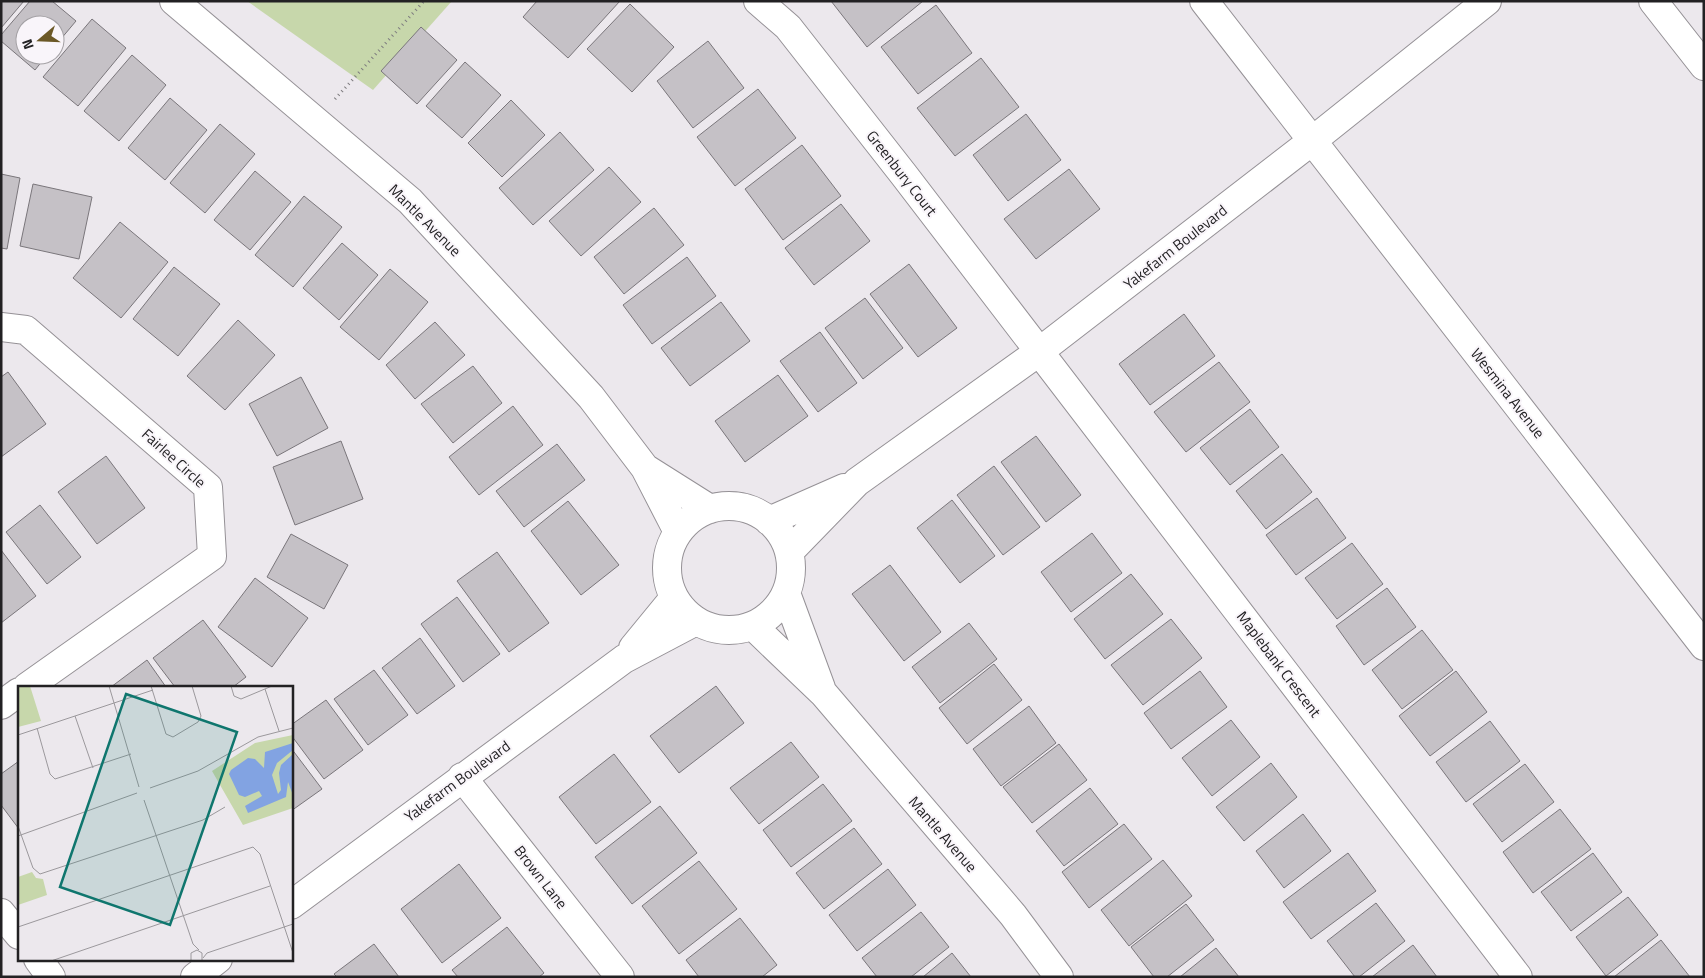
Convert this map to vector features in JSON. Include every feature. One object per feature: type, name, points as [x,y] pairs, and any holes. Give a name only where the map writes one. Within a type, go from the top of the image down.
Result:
[{"type":"street","name":"Mantle Avenue","points":[[174,1],[410,200],[591,397],[645,468],[678,532]]},
{"type":"street","name":"Greenbury Court","points":[[758,1],[788,27],[1040,351]]},
{"type":"street","name":"Wesmina Avenue","points":[[1204,1],[1704,646]]},
{"type":"street","name":"Yakefarm Boulevard","points":[[789,552],[857,482],[1040,351],[1312,141],[1486,1]]},
{"type":"street","points":[[1653,1],[1704,66]]},
{"type":"street","name":"Fairlee Circle","points":[[1,327],[26,330],[208,487],[212,556],[28,686]]},
{"type":"street","name":"Maplebank Crescent","points":[[1040,351],[1518,977]]},
{"type":"street","name":"Mantle Avenue","points":[[645,468],[710,509]]},
{"type":"street","name":"Yakefarm Boulevard","points":[[769,521],[857,482]]},
{"type":"street","points":[[731,506],[751,510],[769,521],[784,541],[789,552],[791,573],[786,593],[777,607],[753,626],[734,630],[714,629],[696,621],[684,611],[674,598],[668,582],[666,565],[670,548],[678,532],[692,518],[710,509],[731,506]]},
{"type":"street","name":"Mantle Avenue","points":[[786,593],[824,694]]},
{"type":"street","name":"Yakefarm Boulevard","points":[[624,659],[674,598]]},
{"type":"street","name":"Yakefarm Boulevard","points":[[292,904],[624,659],[696,621]]},
{"type":"street","name":"Mantle Avenue","points":[[753,626],[824,694],[1013,915],[1059,977]]},
{"type":"street","points":[[1,705],[18,693]]},
{"type":"street","name":"Brown Lane","points":[[462,777],[620,977]]},
{"type":"street","points":[[1,913],[18,934]]},
{"type":"street","points":[[39,960],[51,977]]},
{"type":"street","points":[[195,977],[217,960]]},
{"type":"path","points":[[315,120],[424,1]]},
{"type":"green space","points":[[247,1],[452,1],[373,90]]},
{"type":"building","points":[[1,1],[24,1],[1,28]]},
{"type":"building","points":[[30,1],[52,1],[76,21],[65,34],[65,15],[18,15]]},
{"type":"building","points":[[537,1],[620,1],[568,58],[523,17]]},
{"type":"building","points":[[831,1],[923,1],[867,47]]},
{"type":"building","points":[[630,4],[674,47],[632,92],[587,49]]},
{"type":"building","points":[[936,5],[972,53],[918,94],[881,47]]},
{"type":"building","points":[[15,19],[15,53],[1,41],[1,35]]},
{"type":"building","points":[[92,19],[126,48],[78,106],[43,77],[53,65],[65,65],[65,51]]},
{"type":"building","points":[[421,27],[457,60],[417,104],[381,71]]},
{"type":"building","points":[[708,41],[744,88],[693,128],[657,81]]},
{"type":"building","points":[[132,55],[166,85],[119,141],[84,111]]},
{"type":"building","points":[[981,58],[1019,107],[955,156],[917,108]]},
{"type":"building","points":[[465,62],[501,95],[462,138],[426,106]]},
{"type":"building","points":[[29,65],[39,65],[35,70]]},
{"type":"building","points":[[758,89],[796,138],[735,186],[697,137]]},
{"type":"building","points":[[170,98],[207,130],[165,180],[128,148]]},
{"type":"building","points":[[511,100],[545,135],[502,177],[468,143]]},
{"type":"building","points":[[1026,114],[1061,160],[1008,201],[973,155]]},
{"type":"building","points":[[220,124],[255,154],[205,213],[170,183]]},
{"type":"building","points":[[560,132],[594,170],[533,225],[499,188]]},
{"type":"building","points":[[802,145],[841,196],[783,240],[745,189]]},
{"type":"building","points":[[609,167],[641,202],[581,256],[549,221]]},
{"type":"building","points":[[1069,169],[1100,209],[1036,259],[1004,219]]},
{"type":"building","points":[[255,171],[291,202],[250,250],[214,220]]},
{"type":"building","points":[[1,174],[20,178],[7,249],[1,248]]},
{"type":"building","points":[[33,184],[92,197],[79,259],[20,246]]},
{"type":"building","points":[[304,196],[342,227],[293,287],[255,255]]},
{"type":"building","points":[[841,204],[870,241],[814,285],[785,248]]},
{"type":"building","points":[[654,208],[684,245],[624,294],[594,257]]},
{"type":"building","points":[[120,222],[168,262],[121,318],[73,278]]},
{"type":"building","points":[[342,243],[378,275],[339,320],[303,288]]},
{"type":"building","points":[[687,257],[716,296],[652,344],[623,305]]},
{"type":"building","points":[[909,264],[957,328],[918,357],[870,294]]},
{"type":"building","points":[[174,267],[220,304],[178,356],[133,319]]},
{"type":"building","points":[[390,269],[428,302],[379,360],[340,327]]},
{"type":"building","points":[[865,298],[903,348],[863,379],[825,328]]},
{"type":"building","points":[[721,302],[750,341],[690,386],[661,348]]},
{"type":"building","points":[[1184,314],[1215,356],[1150,405],[1119,364]]},
{"type":"building","points":[[238,320],[275,355],[225,410],[187,376]]},
{"type":"building","points":[[435,322],[465,355],[415,399],[386,365]]},
{"type":"building","points":[[820,332],[857,383],[818,412],[780,361]]},
{"type":"building","points":[[1219,362],[1250,402],[1186,452],[1154,412]]},
{"type":"building","points":[[473,366],[502,403],[453,443],[421,404]]},
{"type":"building","points":[[8,372],[46,424],[1,457],[1,377]]},
{"type":"building","points":[[778,375],[808,416],[745,462],[715,421]]},
{"type":"building","points":[[301,377],[328,428],[277,456],[249,404]]},
{"type":"building","points":[[513,406],[543,445],[479,495],[449,457]]},
{"type":"building","points":[[1250,409],[1279,447],[1230,485],[1200,448]]},
{"type":"building","points":[[1036,436],[1081,495],[1046,522],[1001,462]]},
{"type":"building","points":[[341,441],[363,499],[295,525],[273,467]]},
{"type":"building","points":[[557,444],[585,480],[524,527],[496,491]]},
{"type":"building","points":[[1282,454],[1312,492],[1266,529],[1236,491]]},
{"type":"building","points":[[106,456],[145,508],[97,544],[58,492]]},
{"type":"building","points":[[994,466],[1040,527],[1003,555],[957,495]]},
{"type":"building","points":[[1317,498],[1346,538],[1296,575],[1266,535]]},
{"type":"building","points":[[952,500],[995,556],[960,583],[917,528]]},
{"type":"building","points":[[568,501],[619,565],[581,595],[531,531]]},
{"type":"building","points":[[40,505],[81,557],[47,584],[6,532]]},
{"type":"building","points":[[1092,533],[1122,573],[1071,612],[1041,572]]},
{"type":"building","points":[[291,534],[348,565],[324,609],[267,577]]},
{"type":"building","points":[[1352,543],[1383,584],[1337,619],[1305,578]]},
{"type":"building","points":[[1,550],[36,596],[1,623]]},
{"type":"building","points":[[497,552],[549,623],[509,652],[457,581]]},
{"type":"building","points":[[890,565],[941,632],[904,661],[852,594]]},
{"type":"building","points":[[1131,574],[1163,614],[1105,659],[1074,619]]},
{"type":"building","points":[[255,578],[308,618],[272,667],[218,627]]},
{"type":"building","points":[[1387,588],[1416,627],[1364,665],[1336,626]]},
{"type":"building","points":[[457,597],[500,654],[463,682],[421,624]]},
{"type":"building","points":[[1171,619],[1202,658],[1143,705],[1111,665]]},
{"type":"building","points":[[203,620],[246,677],[234,686],[174,686],[153,658]]},
{"type":"building","points":[[969,623],[997,659],[940,703],[912,667]]},
{"type":"building","points":[[1422,630],[1453,670],[1402,709],[1372,670]]},
{"type":"building","points":[[420,638],[455,686],[417,714],[382,668]]},
{"type":"building","points":[[147,660],[165,686],[112,686]]},
{"type":"building","points":[[994,664],[1022,700],[967,744],[939,708]]},
{"type":"building","points":[[374,670],[408,715],[368,745],[334,699]]},
{"type":"building","points":[[1200,671],[1227,707],[1171,749],[1144,713]]},
{"type":"building","points":[[1456,671],[1487,712],[1430,756],[1399,716]]},
{"type":"building","points":[[716,686],[744,723],[679,773],[650,736]]},
{"type":"building","points":[[326,700],[363,750],[324,779],[292,736],[292,724]]},
{"type":"building","points":[[1029,706],[1056,743],[1001,786],[973,749]]},
{"type":"building","points":[[1231,720],[1260,757],[1212,796],[1182,758]]},
{"type":"building","points":[[1490,721],[1520,761],[1466,802],[1436,762]]},
{"type":"building","points":[[791,742],[819,777],[759,824],[730,788]]},
{"type":"building","points":[[1059,744],[1087,780],[1032,823],[1003,787]]},
{"type":"building","points":[[292,749],[322,789],[292,810]]},
{"type":"building","points":[[614,754],[651,802],[596,844],[559,797]]},
{"type":"building","points":[[18,762],[18,828],[1,805],[1,774]]},
{"type":"building","points":[[1271,763],[1297,797],[1244,841],[1216,807]]},
{"type":"building","points":[[1525,764],[1554,802],[1502,842],[1473,804]]},
{"type":"building","points":[[823,784],[852,821],[791,867],[763,830]]},
{"type":"building","points":[[1090,788],[1118,824],[1064,866],[1036,831]]},
{"type":"building","points":[[660,806],[697,853],[632,904],[595,857]]},
{"type":"building","points":[[1560,809],[1591,849],[1533,893],[1503,852]]},
{"type":"building","points":[[1303,814],[1331,851],[1284,888],[1256,851]]},
{"type":"building","points":[[1124,824],[1152,859],[1089,908],[1062,872]]},
{"type":"building","points":[[854,828],[882,864],[824,909],[796,873]]},
{"type":"building","points":[[1348,853],[1376,891],[1311,939],[1283,902]]},
{"type":"building","points":[[1593,853],[1622,892],[1571,931],[1541,892]]},
{"type":"building","points":[[1163,860],[1192,896],[1129,946],[1101,910]]},
{"type":"building","points":[[699,861],[737,909],[679,954],[642,906]]},
{"type":"building","points":[[459,864],[501,918],[442,963],[401,909]]},
{"type":"building","points":[[888,869],[916,905],[857,951],[829,915]]},
{"type":"building","points":[[1628,897],[1658,935],[1606,976],[1576,937]]},
{"type":"building","points":[[1376,903],[1405,941],[1359,977],[1355,977],[1327,941]]},
{"type":"building","points":[[1186,904],[1214,940],[1167,977],[1154,977],[1131,947]]},
{"type":"building","points":[[921,912],[949,947],[911,977],[877,977],[862,958]]},
{"type":"building","points":[[740,918],[777,965],[762,977],[699,977],[686,960]]},
{"type":"building","points":[[507,927],[544,973],[539,977],[458,977],[452,970]]},
{"type":"building","points":[[1661,940],[1690,977],[1614,977]]},
{"type":"building","points":[[374,944],[399,977],[337,977],[334,974]]},
{"type":"building","points":[[1413,945],[1437,977],[1372,977]]},
{"type":"building","points":[[1216,948],[1239,977],[1180,977]]},
{"type":"building","points":[[952,953],[971,977],[923,977]]}]
